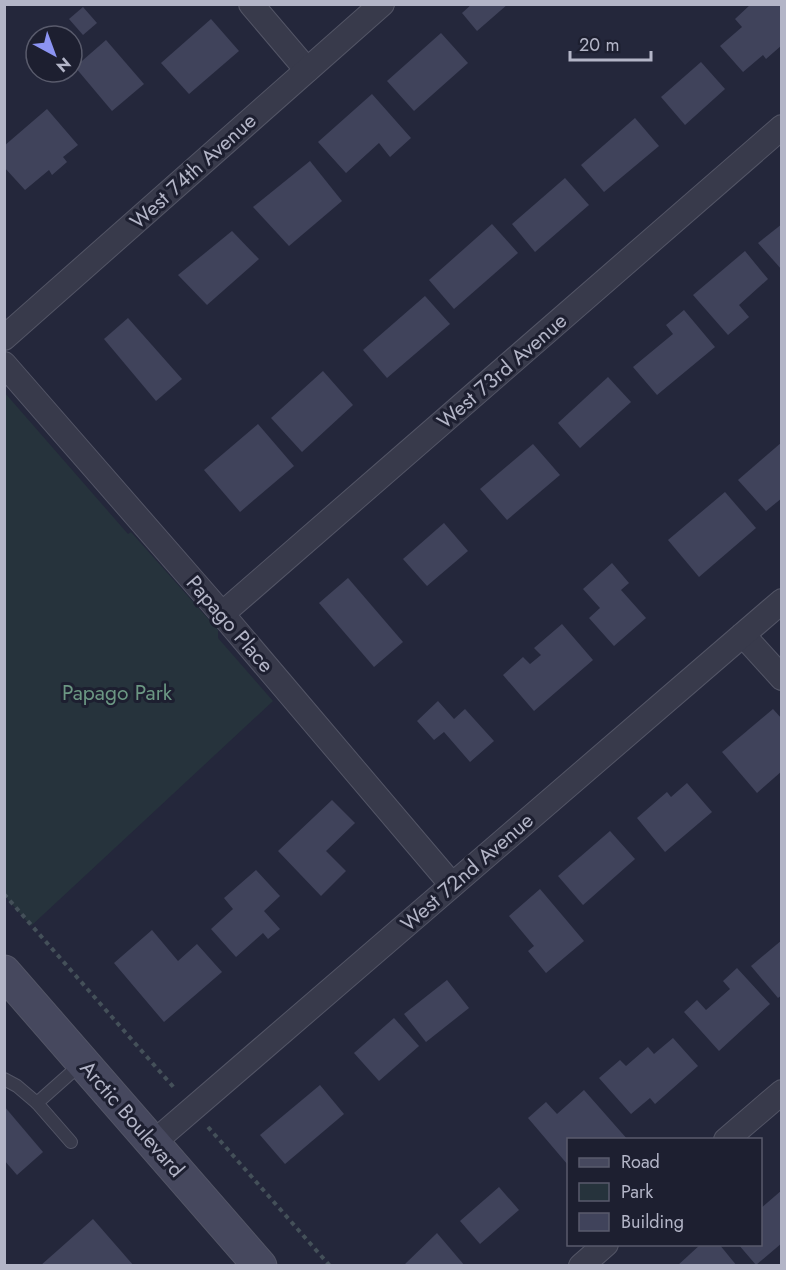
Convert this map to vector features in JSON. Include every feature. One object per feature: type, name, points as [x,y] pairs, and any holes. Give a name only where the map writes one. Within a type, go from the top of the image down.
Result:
[{"type":"main road","name":"Arctic Boulevard","points":[[4,972],[260,1266]]},
{"type":"street","points":[[250,4],[307,70]]},
{"type":"street","name":"West 74th Avenue","points":[[4,338],[382,4]]},
{"type":"street","name":"West 73rd Avenue","points":[[222,615],[782,127]]},
{"type":"street","name":"Papago Place","points":[[4,364],[452,885]]},
{"type":"street","name":"West 72nd Avenue","points":[[153,1143],[782,602]]},
{"type":"street","points":[[743,635],[782,678]]},
{"type":"street","points":[[728,1138],[782,1092]]},
{"type":"street","points":[[581,1266],[605,1246]]},
{"type":"lane","points":[[37,1103],[82,1062]]},
{"type":"lane","points":[[4,1079],[17,1086],[37,1103],[71,1142]]},
{"type":"path","points":[[4,894],[330,1266]]},
{"type":"green space","name":"Papago Park","points":[[5,393],[128,534],[131,532],[218,630],[218,638],[273,701],[31,926],[4,895]]},
{"type":"building","points":[[472,4],[508,4],[477,31],[462,13]]},
{"type":"building","points":[[751,4],[782,4],[782,45],[766,59],[763,55],[743,72],[720,46],[742,27],[735,19]]},
{"type":"building","points":[[83,7],[97,23],[84,34],[84,24],[73,24],[69,19]]},
{"type":"building","points":[[211,19],[239,51],[189,94],[161,63]]},
{"type":"building","points":[[441,33],[468,63],[414,111],[387,81]]},
{"type":"building","points":[[106,40],[144,84],[112,111],[84,78],[84,59]]},
{"type":"building","points":[[701,62],[725,89],[685,125],[661,97]]},
{"type":"building","points":[[372,94],[411,138],[390,157],[379,143],[346,173],[318,142]]},
{"type":"building","points":[[47,109],[78,145],[63,157],[67,162],[52,175],[49,170],[25,190],[4,167],[4,146]]},
{"type":"building","points":[[635,118],[659,146],[604,192],[581,165]]},
{"type":"building","points":[[310,161],[342,201],[289,246],[253,207]]},
{"type":"building","points":[[565,178],[589,205],[535,252],[512,224]]},
{"type":"building","points":[[492,224],[518,253],[454,309],[429,280]]},
{"type":"building","points":[[782,224],[782,270],[758,243]]},
{"type":"building","points":[[232,231],[259,259],[207,305],[178,275]]},
{"type":"building","points":[[745,251],[768,279],[739,305],[749,317],[728,335],[693,295]]},
{"type":"building","points":[[425,296],[450,324],[387,378],[363,350]]},
{"type":"building","points":[[684,310],[715,347],[657,395],[633,367],[673,334],[666,325]]},
{"type":"building","points":[[128,318],[182,379],[156,401],[104,339]]},
{"type":"building","points":[[323,371],[353,405],[302,452],[271,418]]},
{"type":"building","points":[[608,377],[631,402],[580,448],[558,423]]},
{"type":"building","points":[[258,424],[294,466],[240,512],[204,470]]},
{"type":"building","points":[[782,442],[782,498],[766,511],[738,480]]},
{"type":"building","points":[[533,444],[560,475],[507,520],[480,489]]},
{"type":"building","points":[[725,492],[756,528],[699,577],[668,540]]},
{"type":"building","points":[[444,523],[468,551],[427,586],[403,559]]},
{"type":"building","points":[[612,563],[629,583],[621,590],[646,618],[614,646],[589,618],[600,608],[583,589]]},
{"type":"building","points":[[348,578],[403,642],[374,667],[319,603]]},
{"type":"building","points":[[562,624],[593,660],[534,711],[503,675],[523,657],[530,664],[541,655],[534,648]]},
{"type":"building","points":[[438,701],[454,719],[465,709],[494,741],[470,762],[444,732],[434,740],[417,721]]},
{"type":"building","points":[[773,709],[782,719],[782,771],[757,793],[722,752]]},
{"type":"building","points":[[687,783],[712,812],[665,852],[637,818],[667,792],[671,797]]},
{"type":"building","points":[[332,800],[355,823],[326,851],[346,871],[321,896],[278,851]]},
{"type":"building","points":[[610,831],[635,859],[583,905],[558,876]]},
{"type":"building","points":[[256,870],[280,896],[264,911],[280,929],[268,939],[263,933],[236,957],[211,929],[233,909],[224,898]]},
{"type":"building","points":[[540,889],[584,941],[546,973],[528,951],[534,946],[509,916]]},
{"type":"building","points":[[152,930],[178,961],[197,944],[222,972],[164,1022],[114,963]]},
{"type":"building","points":[[782,940],[782,995],[778,998],[751,966]]},
{"type":"building","points":[[737,968],[770,1004],[719,1051],[684,1012],[697,1000],[706,1010],[730,989],[723,981]]},
{"type":"building","points":[[447,980],[469,1008],[426,1042],[404,1014]]},
{"type":"building","points":[[394,1018],[419,1046],[379,1081],[354,1053]]},
{"type":"building","points":[[673,1038],[698,1066],[655,1104],[650,1098],[631,1114],[599,1078],[620,1060],[626,1066],[648,1047],[654,1054]]},
{"type":"building","points":[[320,1085],[344,1114],[285,1164],[260,1135]]},
{"type":"building","points":[[584,1090],[626,1138],[567,1138],[567,1164],[528,1118],[546,1102],[557,1114]]},
{"type":"building","points":[[4,1106],[43,1152],[17,1175],[4,1160]]},
{"type":"building","points":[[499,1187],[519,1210],[480,1244],[460,1221]]},
{"type":"building","points":[[782,1190],[782,1243],[756,1265],[740,1246],[762,1246],[762,1207]]},
{"type":"building","points":[[93,1219],[134,1266],[40,1266]]},
{"type":"building","points":[[437,1233],[465,1266],[403,1266]]},
{"type":"building","points":[[699,1246],[721,1246],[737,1266],[677,1266]]}]
